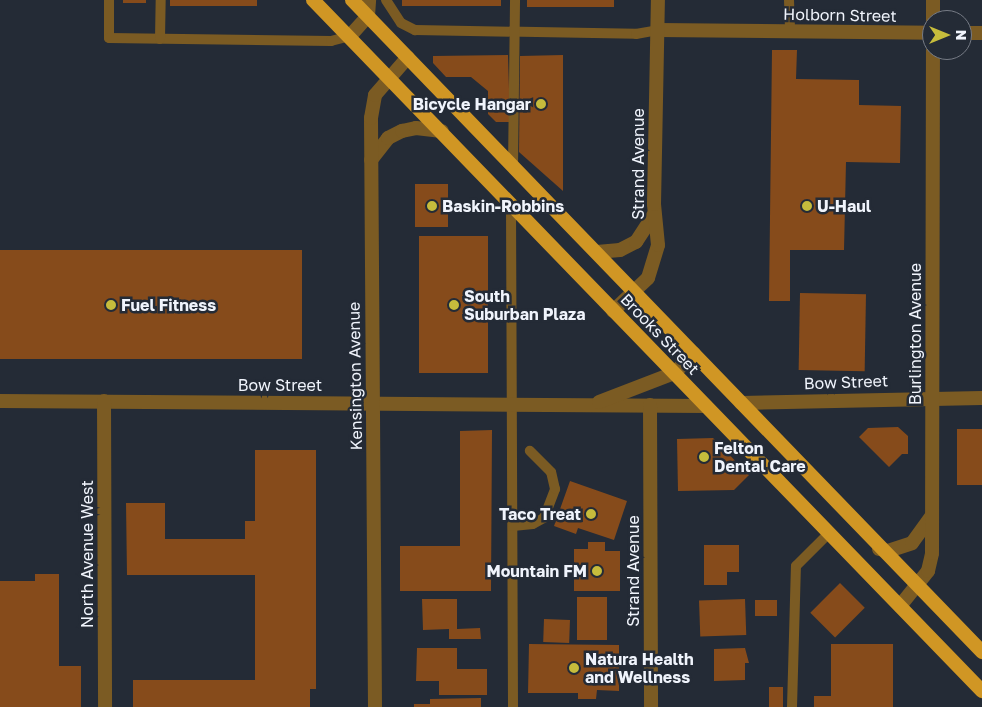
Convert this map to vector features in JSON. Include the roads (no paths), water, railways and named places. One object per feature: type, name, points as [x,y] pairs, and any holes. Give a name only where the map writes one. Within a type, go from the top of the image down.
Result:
[{"type":"highway","name":"Brooks Street","points":[[313,0],[390,76],[511,207],[982,691]]},
{"type":"highway","name":"Brooks Street","points":[[352,0],[597,252],[879,549],[982,652]]},
{"type":"street","points":[[350,36],[368,16],[368,0]]},
{"type":"street","name":"Strand Avenue","points":[[613,311],[648,278],[655,264],[658,245],[654,214],[658,0]]},
{"type":"street","name":"Holborn Street","points":[[658,30],[922,33]]},
{"type":"street","name":"Kensington Avenue","points":[[375,707],[369,163],[374,99],[390,76],[408,57]]},
{"type":"street","name":"Burlington Avenue","points":[[900,606],[918,588],[930,565],[932,516],[933,60]]},
{"type":"street","points":[[369,163],[379,147],[402,131],[416,128],[442,131]]},
{"type":"street","points":[[597,252],[620,250],[636,242],[654,214]]},
{"type":"street","name":"Bow Street","points":[[589,406],[674,373],[694,354]]},
{"type":"street","name":"Bow Street","points":[[741,403],[982,398]]},
{"type":"street","name":"Bow Street","points":[[0,401],[706,406]]},
{"type":"street","name":"North Avenue West","points":[[104,401],[105,707]]},
{"type":"street","name":"Strand Avenue","points":[[650,405],[651,707]]},
{"type":"street","points":[[879,549],[902,549],[912,543],[932,516]]},
{"type":"lane","points":[[109,0],[109,38],[331,41],[350,36]]},
{"type":"lane","points":[[160,39],[161,0]]},
{"type":"lane","points":[[386,0],[401,23],[415,30],[636,34],[658,30]]},
{"type":"lane","points":[[513,166],[514,0]]},
{"type":"lane","points":[[789,0],[790,32]]},
{"type":"lane","points":[[511,207],[513,406],[512,707]]},
{"type":"lane","points":[[513,526],[533,524],[544,518],[555,488],[551,472],[530,451]]},
{"type":"lane","points":[[792,707],[796,566],[828,534]]},
{"type":"place","name":"Bicycle Hangar","points":[[541,104]]},
{"type":"place","name":"Baskin-Robbins","points":[[432,206]]},
{"type":"place","name":"U-Haul","points":[[807,206]]},
{"type":"place","name":"Fuel Fitness","points":[[111,305]]},
{"type":"place","name":"South Suburban Plaza","points":[[454,305]]},
{"type":"place","name":"Felton Dental Care","points":[[704,457]]},
{"type":"place","name":"Taco Treat","points":[[591,514]]},
{"type":"place","name":"Mountain FM","points":[[597,571]]},
{"type":"place","name":"Natura Health and Wellness","points":[[574,668]]}]
